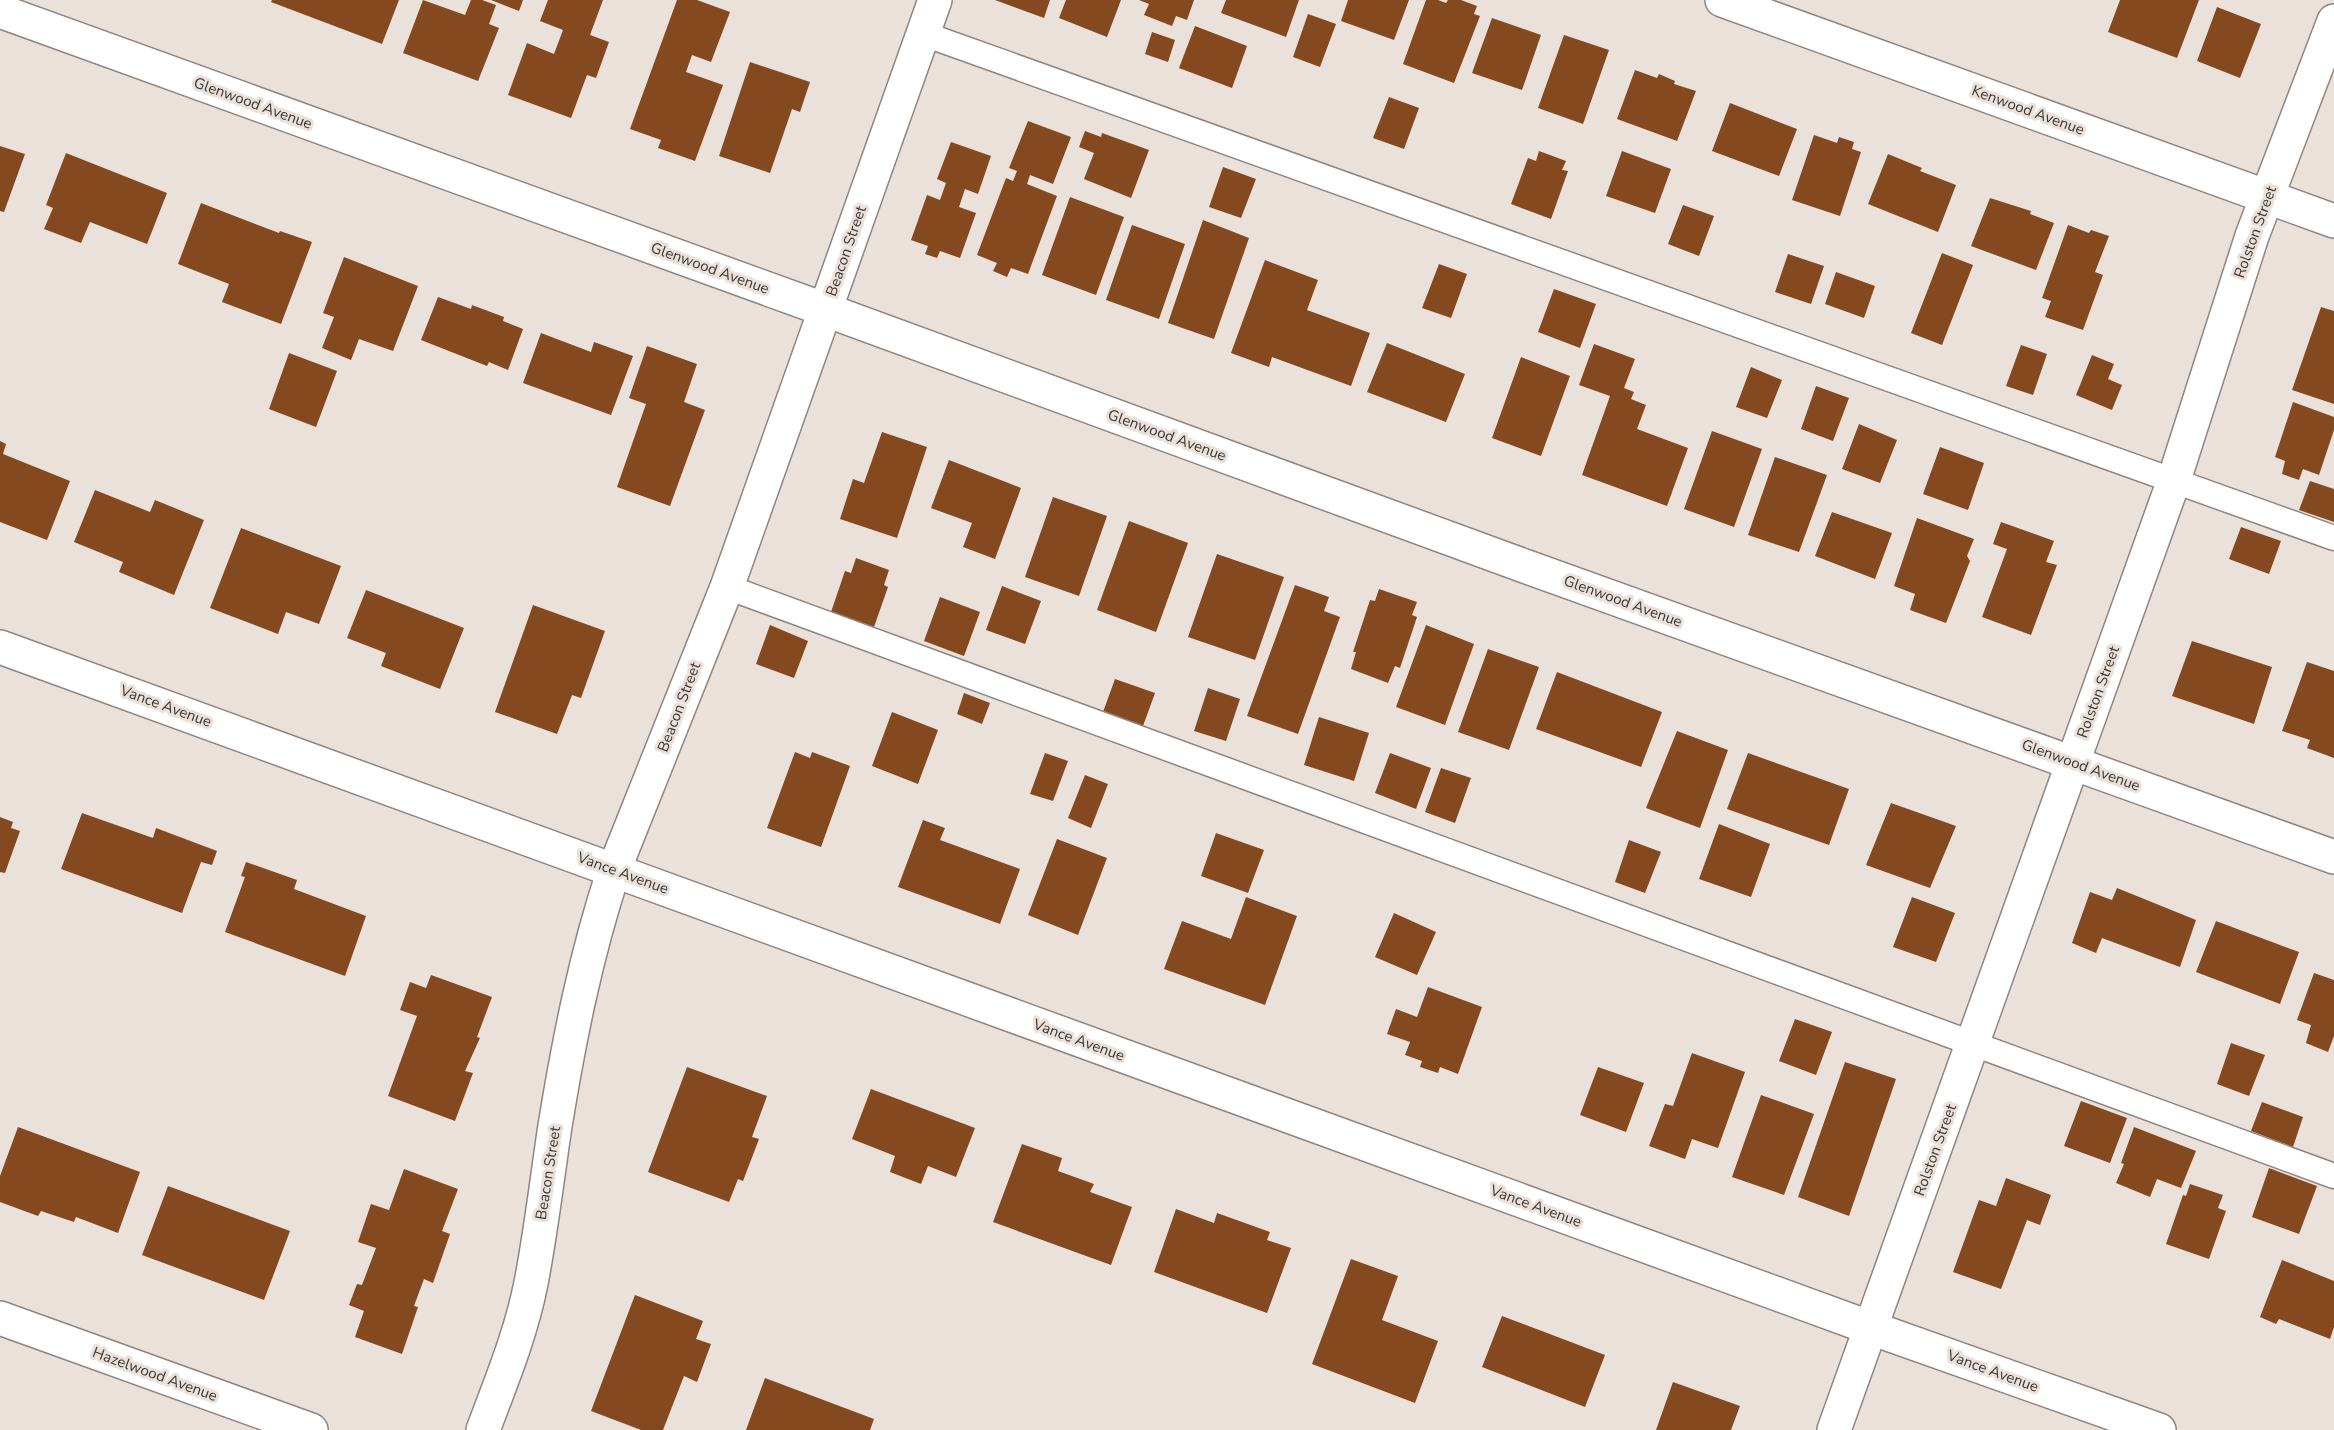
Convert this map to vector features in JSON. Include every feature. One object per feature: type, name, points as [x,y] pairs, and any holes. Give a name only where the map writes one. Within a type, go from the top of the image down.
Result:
[{"type":"street","name":"Beacon Street","points":[[483,1430],[516,1341],[531,1285],[578,1001],[598,918],[614,870],[727,587],[935,0]]},
{"type":"street","name":"Kenwood Avenue","points":[[1722,0],[2334,221]]},
{"type":"street","name":"Glenwood Avenue","points":[[0,11],[1519,564],[2334,857]]},
{"type":"street","name":"Rolston Street","points":[[1834,1430],[2174,480],[2252,236],[2334,21]]},
{"type":"street","name":"Vance Avenue","points":[[0,647],[118,688],[1871,1328],[2160,1430]]},
{"type":"street","name":"Hazelwood Avenue","points":[[0,1318],[311,1430]]},
{"type":"lane","points":[[924,33],[2334,538]]},
{"type":"lane","points":[[727,587],[2334,1176]]},
{"type":"building","points":[[272,0],[399,0],[382,44],[271,2]]},
{"type":"building","points":[[423,0],[465,15],[471,0],[482,0],[496,5],[489,24],[499,28],[478,81],[403,53]]},
{"type":"building","points":[[491,0],[523,0],[519,11]]},
{"type":"building","points":[[548,0],[603,0],[590,35],[609,42],[596,78],[587,75],[571,118],[508,95],[527,43],[554,54],[563,30],[540,21]]},
{"type":"building","points":[[677,0],[697,0],[730,12],[711,62],[692,55],[686,72],[723,85],[695,161],[658,148],[661,140],[630,129]]},
{"type":"building","points":[[995,0],[1050,0],[1044,18]]},
{"type":"building","points":[[1066,0],[1121,0],[1107,37],[1059,18]]},
{"type":"building","points":[[1139,0],[1194,0],[1187,20],[1176,16],[1172,26],[1144,15],[1149,4]]},
{"type":"building","points":[[1226,0],[1299,0],[1286,37],[1221,13]]},
{"type":"building","points":[[1348,0],[1409,0],[1394,40],[1341,21]]},
{"type":"building","points":[[1426,0],[1446,3],[1448,0],[1461,0],[1477,6],[1474,14],[1480,16],[1454,83],[1403,64]]},
{"type":"building","points":[[2120,0],[2199,0],[2177,58],[2108,32]]},
{"type":"building","points":[[2217,7],[2261,24],[2240,78],[2197,61]]},
{"type":"building","points":[[1308,14],[1336,24],[1320,67],[1293,57]]},
{"type":"building","points":[[1492,18],[1541,35],[1522,90],[1472,73]]},
{"type":"building","points":[[1195,26],[1247,46],[1232,88],[1179,68]]},
{"type":"building","points":[[1152,32],[1175,40],[1168,62],[1145,54]]},
{"type":"building","points":[[1564,35],[1609,50],[1583,124],[1538,108]]},
{"type":"building","points":[[750,62],[810,82],[800,112],[792,109],[770,173],[719,156]]},
{"type":"building","points":[[1635,70],[1657,78],[1659,74],[1675,81],[1674,84],[1696,91],[1677,141],[1617,119]]},
{"type":"building","points":[[1389,97],[1419,108],[1404,149],[1373,138]]},
{"type":"building","points":[[1730,103],[1797,129],[1779,176],[1712,151]]},
{"type":"building","points":[[1028,121],[1071,137],[1053,184],[1030,175],[1027,184],[1057,196],[1028,274],[1011,268],[1007,277],[993,271],[997,263],[977,255],[1006,178],[1013,181],[1017,171],[1009,168]]},
{"type":"building","points":[[1085,131],[1101,137],[1102,133],[1149,150],[1131,198],[1084,179],[1094,153],[1079,147]]},
{"type":"building","points":[[1814,135],[1837,143],[1839,137],[1854,142],[1852,149],[1861,152],[1840,216],[1792,200]]},
{"type":"building","points":[[951,142],[991,156],[978,194],[965,189],[959,207],[976,213],[960,258],[940,251],[937,258],[925,254],[928,246],[911,240],[927,195],[940,200],[946,183],[937,179]]},
{"type":"building","points":[[0,146],[25,154],[4,212],[0,211]]},
{"type":"building","points":[[1539,151],[1566,161],[1562,170],[1568,171],[1551,219],[1511,204],[1528,158],[1536,161]]},
{"type":"building","points":[[1622,151],[1671,169],[1655,213],[1606,196]]},
{"type":"building","points":[[66,153],[167,193],[147,244],[90,222],[81,243],[44,229],[53,208],[46,205]]},
{"type":"building","points":[[1888,154],[1922,168],[1920,171],[1956,185],[1938,232],[1868,204]]},
{"type":"building","points":[[1223,167],[1256,179],[1241,218],[1209,207]]},
{"type":"building","points":[[1070,197],[1124,217],[1096,295],[1042,275]]},
{"type":"building","points":[[1990,198],[2031,211],[2030,214],[2054,223],[2036,270],[1971,246]]},
{"type":"building","points":[[201,203],[279,233],[280,231],[312,242],[281,324],[222,302],[229,284],[178,264]]},
{"type":"building","points":[[1683,205],[1714,216],[1699,256],[1668,244]]},
{"type":"building","points":[[1203,220],[1249,238],[1214,339],[1168,323]]},
{"type":"building","points":[[1132,225],[1185,244],[1159,319],[1106,300]]},
{"type":"building","points":[[2068,225],[2089,233],[2091,230],[2109,236],[2095,272],[2103,275],[2083,330],[2045,317],[2051,301],[2042,298]]},
{"type":"building","points":[[1942,253],[1973,265],[1942,345],[1911,333]]},
{"type":"building","points":[[1788,254],[1824,266],[1811,304],[1775,292]]},
{"type":"building","points":[[344,257],[418,286],[393,351],[359,339],[351,360],[322,348],[334,317],[323,313]]},
{"type":"building","points":[[1265,260],[1318,280],[1307,310],[1370,333],[1351,386],[1272,357],[1269,367],[1231,353]]},
{"type":"building","points":[[1439,264],[1467,274],[1451,318],[1422,308]]},
{"type":"building","points":[[1836,272],[1875,286],[1864,318],[1825,304]]},
{"type":"building","points":[[1554,289],[1596,304],[1580,348],[1538,332]]},
{"type":"building","points":[[438,297],[471,309],[472,305],[504,317],[503,321],[523,329],[508,370],[489,362],[487,366],[421,340]]},
{"type":"building","points":[[2321,307],[2334,311],[2334,404],[2292,390]]},
{"type":"building","points":[[541,333],[591,352],[594,342],[633,356],[611,415],[523,383]]},
{"type":"building","points":[[1387,343],[1465,374],[1446,422],[1367,392]]},
{"type":"building","points":[[1594,344],[1635,359],[1624,388],[1634,392],[1631,399],[1646,405],[1637,429],[1688,448],[1667,506],[1582,475],[1610,396],[1579,385]]},
{"type":"building","points":[[2021,345],[2047,354],[2033,395],[2006,386]]},
{"type":"building","points":[[647,346],[697,364],[684,402],[705,410],[670,506],[617,487],[646,404],[629,398]]},
{"type":"building","points":[[289,353],[337,371],[316,427],[269,409]]},
{"type":"building","points":[[2092,355],[2114,364],[2108,379],[2122,385],[2112,410],[2076,395]]},
{"type":"building","points":[[1521,357],[1570,376],[1541,456],[1492,438]]},
{"type":"building","points":[[1751,367],[1782,380],[1767,418],[1736,407]]},
{"type":"building","points":[[1816,386],[1849,398],[1833,441],[1801,429]]},
{"type":"building","points":[[2293,402],[2334,417],[2334,430],[2319,475],[2303,469],[2299,480],[2282,474],[2285,461],[2275,457]]},
{"type":"building","points":[[1859,424],[1897,440],[1880,483],[1842,469]]},
{"type":"building","points":[[1712,431],[1762,449],[1734,527],[1684,509]]},
{"type":"building","points":[[882,432],[927,447],[897,538],[840,519],[853,479],[864,483]]},
{"type":"building","points":[[0,441],[6,444],[3,454],[70,481],[47,540],[0,522]]},
{"type":"building","points":[[1940,447],[1984,463],[1968,510],[1923,494]]},
{"type":"building","points":[[1775,457],[1827,475],[1799,552],[1748,535]]},
{"type":"building","points":[[949,460],[1021,488],[995,559],[963,547],[972,523],[931,508]]},
{"type":"building","points":[[2310,481],[2334,489],[2334,522],[2299,510]]},
{"type":"building","points":[[95,490],[150,512],[155,500],[204,520],[174,595],[119,572],[123,562],[74,542]]},
{"type":"building","points":[[1053,497],[1107,516],[1079,596],[1025,577]]},
{"type":"building","points":[[1832,512],[1892,533],[1875,579],[1815,556]]},
{"type":"building","points":[[1917,518],[1974,539],[1967,556],[1970,561],[1946,623],[1910,610],[1915,594],[1894,586]]},
{"type":"building","points":[[1129,521],[1188,543],[1156,632],[1097,610]]},
{"type":"building","points":[[2001,522],[2054,541],[2046,562],[2057,565],[2031,635],[1982,617],[2007,549],[1993,544]]},
{"type":"building","points":[[2241,527],[2281,541],[2269,574],[2229,559]]},
{"type":"building","points":[[241,528],[341,566],[319,624],[286,612],[278,634],[210,608]]},
{"type":"building","points":[[1217,554],[1284,577],[1255,660],[1188,637]]},
{"type":"building","points":[[856,558],[889,570],[884,585],[888,587],[874,627],[831,612],[845,571],[851,573]]},
{"type":"building","points":[[1295,585],[1329,597],[1324,611],[1340,617],[1298,734],[1247,716]]},
{"type":"building","points":[[1002,586],[1041,601],[1025,644],[986,630]]},
{"type":"building","points":[[1379,589],[1417,602],[1412,615],[1417,617],[1400,668],[1395,666],[1388,683],[1351,669],[1356,652],[1353,652],[1370,600],[1375,601]]},
{"type":"building","points":[[366,590],[464,628],[440,689],[381,666],[386,653],[347,638]]},
{"type":"building","points":[[940,597],[980,612],[964,656],[924,641]]},
{"type":"building","points":[[533,605],[605,631],[581,698],[572,695],[557,734],[495,712]]},
{"type":"building","points":[[770,625],[808,641],[794,678],[756,664]]},
{"type":"building","points":[[1426,625],[1474,644],[1445,725],[1396,707]]},
{"type":"building","points":[[2192,641],[2272,667],[2254,724],[2172,696]]},
{"type":"building","points":[[1488,649],[1539,667],[1509,750],[1458,732]]},
{"type":"building","points":[[2307,662],[2334,671],[2334,758],[2307,748],[2310,740],[2282,731]]},
{"type":"building","points":[[1557,672],[1662,712],[1641,767],[1536,729]]},
{"type":"building","points":[[1115,679],[1155,693],[1143,726],[1103,712]]},
{"type":"building","points":[[1208,688],[1240,699],[1226,741],[1194,731]]},
{"type":"building","points":[[964,693],[990,703],[982,724],[957,714]]},
{"type":"building","points":[[892,712],[938,730],[918,784],[872,766]]},
{"type":"building","points":[[1319,717],[1369,733],[1354,781],[1304,765]]},
{"type":"building","points":[[1677,731],[1728,750],[1700,828],[1646,808]]},
{"type":"building","points":[[795,752],[810,758],[812,752],[850,766],[821,847],[767,828]]},
{"type":"building","points":[[1045,753],[1068,761],[1053,801],[1030,794]]},
{"type":"building","points":[[1390,753],[1431,768],[1416,809],[1375,793]]},
{"type":"building","points":[[1748,753],[1849,789],[1829,845],[1727,809]]},
{"type":"building","points":[[1441,768],[1471,778],[1455,823],[1425,812]]},
{"type":"building","points":[[1085,775],[1108,784],[1091,828],[1068,818]]},
{"type":"building","points":[[1891,803],[1956,826],[1930,888],[1866,865]]},
{"type":"building","points":[[82,813],[153,838],[156,828],[217,851],[212,865],[201,862],[182,913],[61,869]]},
{"type":"building","points":[[0,817],[13,822],[11,828],[20,831],[5,873],[0,872]]},
{"type":"building","points":[[923,820],[945,828],[940,840],[1020,869],[1000,924],[898,887]]},
{"type":"building","points":[[1719,824],[1770,844],[1751,897],[1699,879]]},
{"type":"building","points":[[1216,833],[1264,850],[1248,893],[1201,876]]},
{"type":"building","points":[[1057,839],[1107,858],[1078,935],[1028,915]]},
{"type":"building","points":[[1629,840],[1661,852],[1645,893],[1615,882]]},
{"type":"building","points":[[246,862],[297,880],[294,889],[366,916],[345,976],[225,932],[245,877],[241,876]]},
{"type":"building","points":[[2117,888],[2196,920],[2180,967],[2102,938],[2096,953],[2072,943],[2090,892],[2112,900]]},
{"type":"building","points":[[1246,897],[1297,916],[1265,1005],[1164,969],[1182,921],[1231,939]]},
{"type":"building","points":[[1912,897],[1955,913],[1936,962],[1893,947]]},
{"type":"building","points":[[1394,913],[1436,932],[1417,975],[1375,957]]},
{"type":"building","points":[[2216,921],[2299,952],[2280,1004],[2196,972]]},
{"type":"building","points":[[2314,973],[2334,980],[2334,1036],[2328,1052],[2306,1043],[2311,1025],[2297,1020]]},
{"type":"building","points":[[431,975],[492,997],[477,1037],[480,1038],[465,1071],[473,1073],[455,1121],[388,1096],[417,1016],[400,1010],[410,982],[426,988]]},
{"type":"building","points":[[1428,987],[1482,1007],[1458,1074],[1440,1067],[1438,1073],[1420,1067],[1422,1061],[1405,1055],[1410,1042],[1387,1034],[1396,1009],[1417,1017]]},
{"type":"building","points":[[1795,1019],[1832,1032],[1816,1075],[1779,1061]]},
{"type":"building","points":[[2231,1043],[2265,1055],[2249,1096],[2217,1084]]},
{"type":"building","points":[[1692,1053],[1745,1072],[1718,1148],[1692,1139],[1685,1159],[1649,1146],[1665,1104],[1673,1106]]},
{"type":"building","points":[[1845,1062],[1896,1079],[1849,1216],[1798,1197]]},
{"type":"building","points":[[687,1067],[767,1096],[752,1137],[759,1139],[743,1181],[738,1179],[729,1202],[648,1172]]},
{"type":"building","points":[[1598,1067],[1644,1083],[1626,1132],[1580,1115]]},
{"type":"building","points":[[871,1089],[975,1128],[956,1177],[928,1166],[921,1184],[890,1172],[895,1156],[852,1139]]},
{"type":"building","points":[[1761,1095],[1814,1114],[1784,1195],[1732,1177]]},
{"type":"building","points":[[2081,1101],[2127,1118],[2110,1163],[2064,1146]]},
{"type":"building","points":[[2262,1102],[2303,1117],[2293,1147],[2251,1131]]},
{"type":"building","points":[[18,1127],[140,1172],[118,1233],[76,1217],[74,1222],[41,1211],[38,1216],[0,1202],[0,1176]]},
{"type":"building","points":[[2134,1127],[2196,1151],[2181,1188],[2157,1179],[2150,1197],[2116,1183],[2124,1164],[2121,1163]]},
{"type":"building","points":[[1022,1144],[1062,1158],[1058,1171],[1094,1184],[1090,1192],[1132,1207],[1111,1265],[993,1222]]},
{"type":"building","points":[[2269,1168],[2317,1186],[2299,1234],[2252,1217]]},
{"type":"building","points":[[404,1169],[458,1189],[442,1231],[450,1234],[433,1283],[424,1279],[414,1306],[418,1307],[402,1354],[355,1337],[364,1311],[349,1305],[357,1284],[362,1285],[376,1248],[358,1242],[371,1204],[389,1210]]},
{"type":"building","points":[[2006,1178],[2051,1195],[2040,1225],[2027,1220],[2001,1289],[1953,1272],[1979,1200],[1996,1206]]},
{"type":"building","points":[[2190,1184],[2223,1195],[2218,1208],[2226,1211],[2209,1259],[2166,1244],[2183,1195],[2186,1196]]},
{"type":"building","points":[[168,1186],[290,1231],[264,1300],[142,1255]]},
{"type":"building","points":[[1176,1209],[1214,1223],[1217,1213],[1270,1232],[1267,1240],[1291,1248],[1267,1313],[1154,1272]]},
{"type":"building","points":[[1351,1259],[1398,1276],[1382,1320],[1438,1341],[1415,1403],[1312,1364]]},
{"type":"building","points":[[2282,1260],[2334,1281],[2334,1327],[2330,1339],[2279,1319],[2276,1324],[2260,1317]]},
{"type":"building","points":[[635,1295],[703,1321],[696,1339],[711,1344],[697,1382],[684,1376],[663,1430],[641,1430],[591,1411]]},
{"type":"building","points":[[1502,1316],[1605,1355],[1585,1407],[1482,1367]]},
{"type":"building","points":[[765,1378],[874,1419],[870,1430],[746,1430]]},
{"type":"building","points":[[1673,1382],[1740,1406],[1731,1430],[1656,1430]]}]
